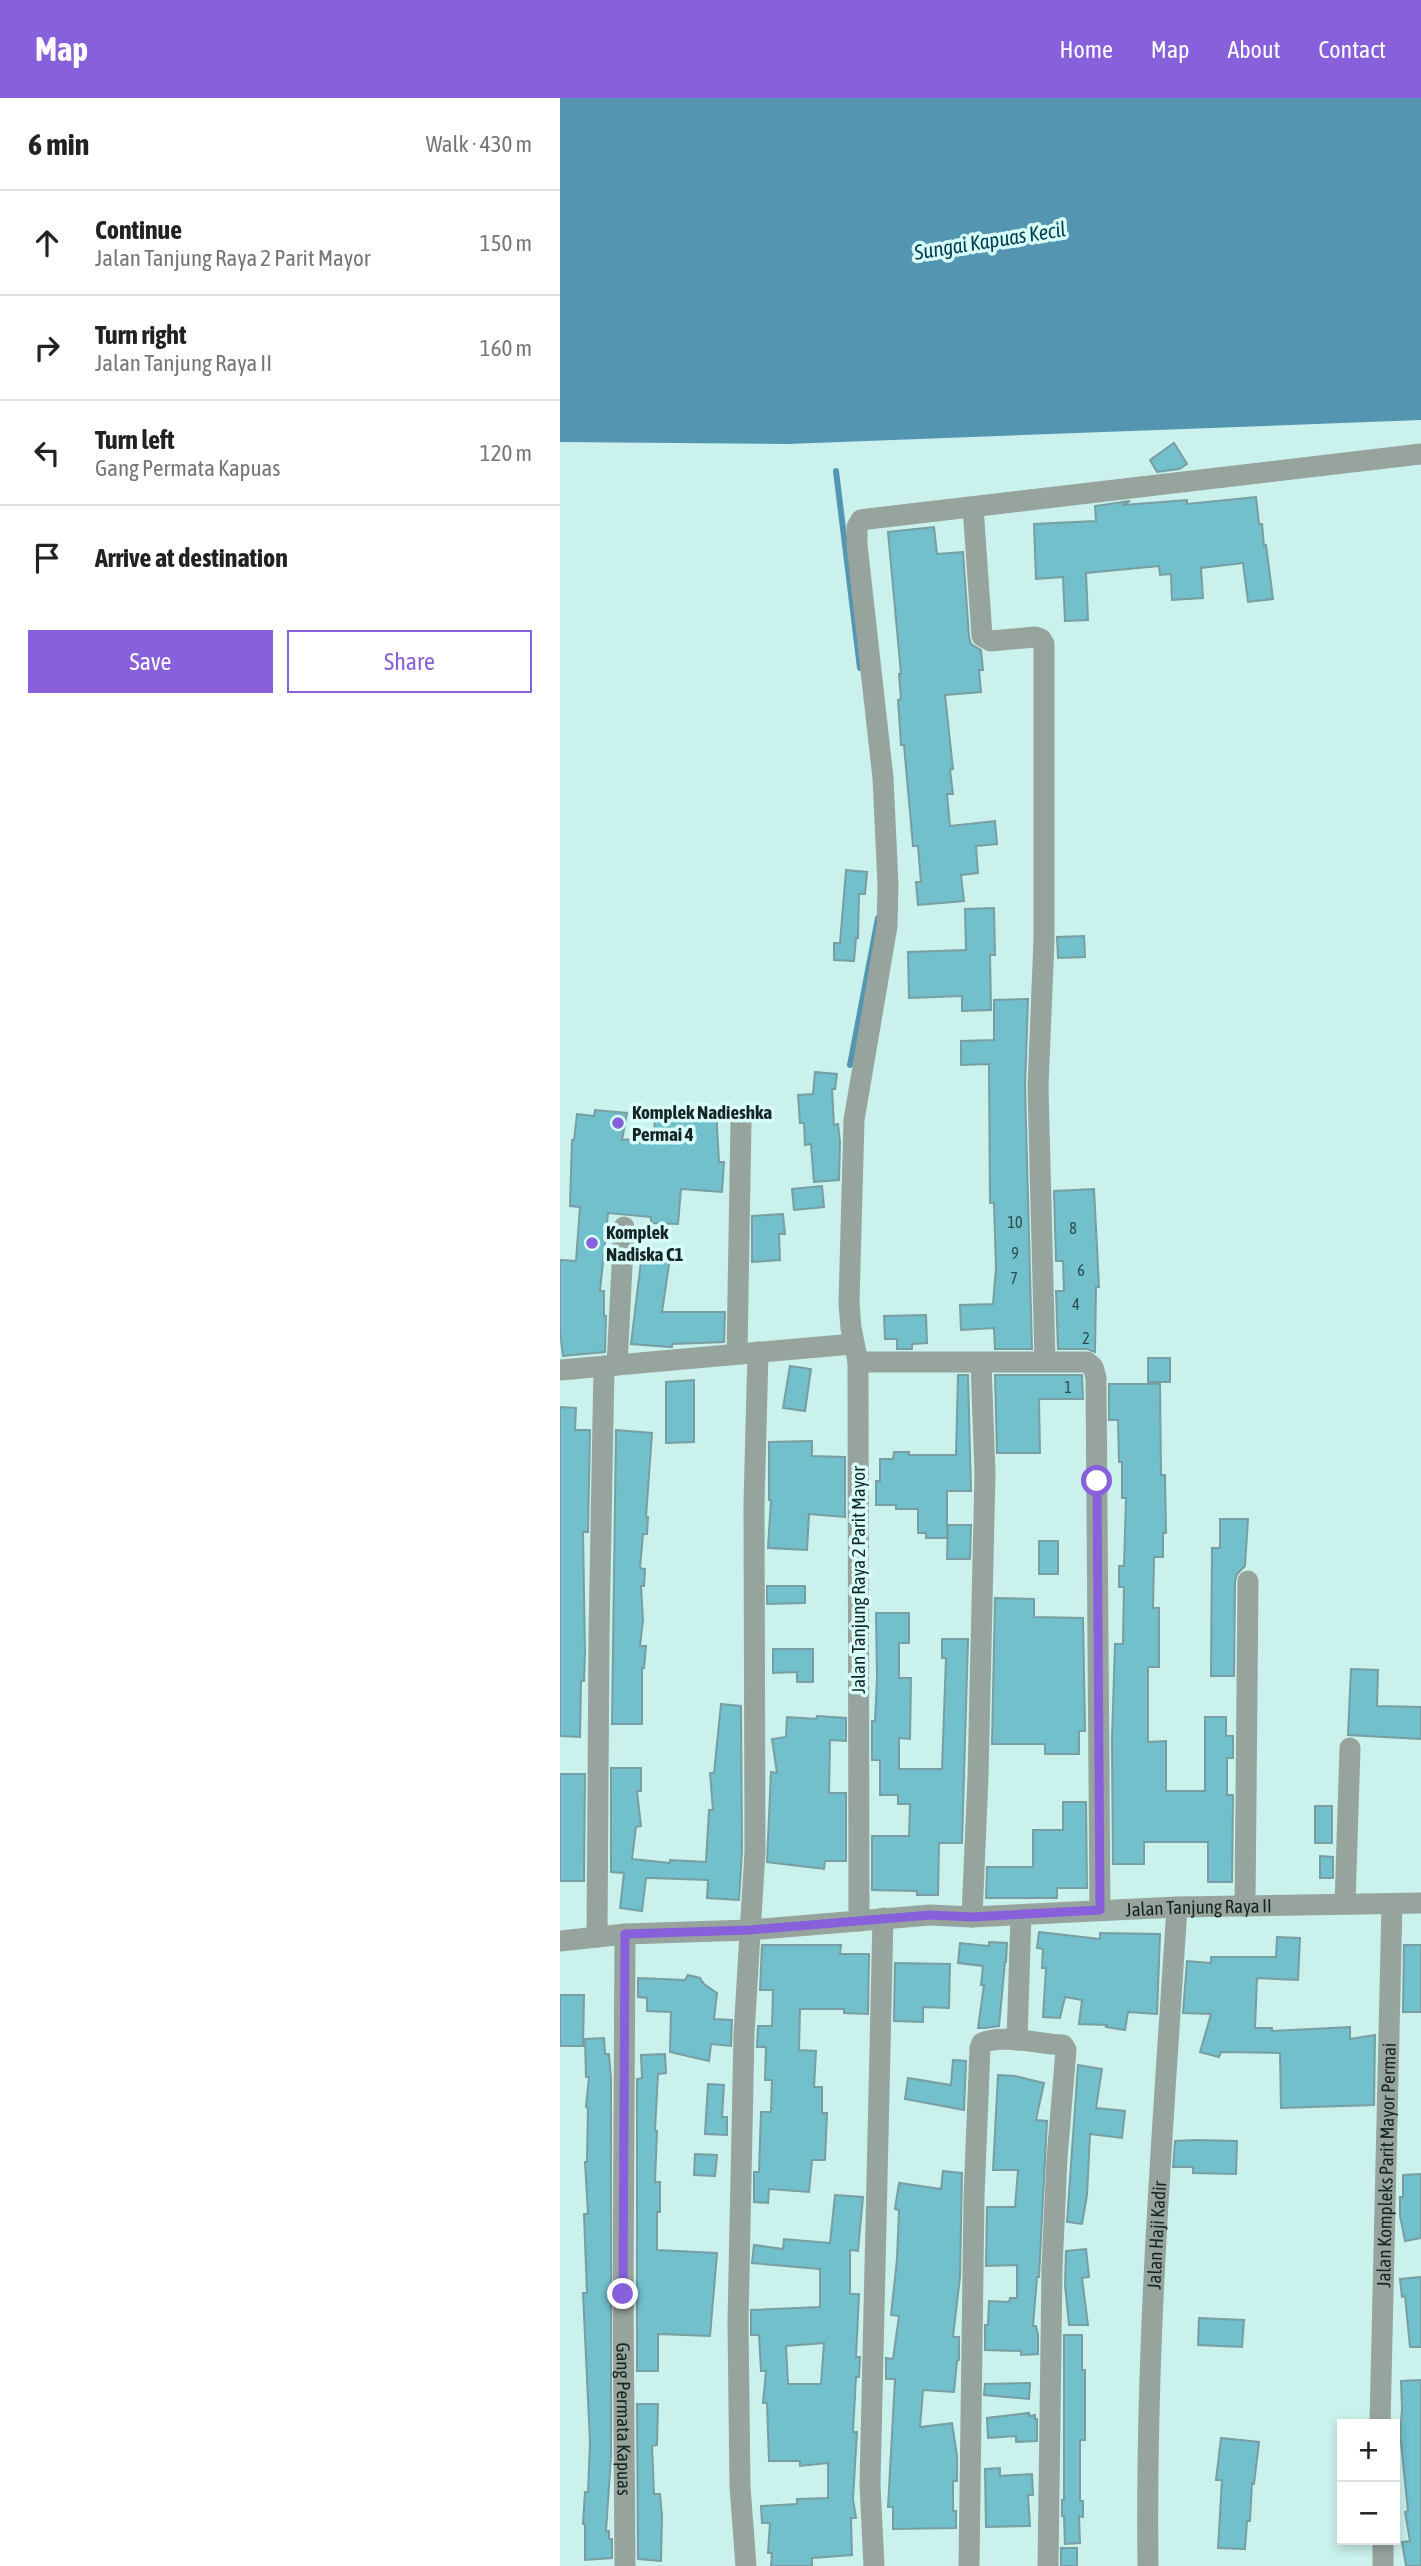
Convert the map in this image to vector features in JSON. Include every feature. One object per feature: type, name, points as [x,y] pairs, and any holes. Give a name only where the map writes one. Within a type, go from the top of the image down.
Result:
[{"type":"street","points":[[1045,1361],[1038,1086],[1044,940],[1044,644],[1041,639],[1035,637],[991,641],[982,636],[973,507],[1421,454]]},
{"type":"street","name":"Jalan Tanjung Raya 2 Parit Mayor","points":[[859,1921],[856,1353],[849,1303],[851,1147],[863,1056],[887,926],[888,885],[883,778],[857,527],[861,520],[973,507]]},
{"type":"street","points":[[737,1353],[741,1120]]},
{"type":"street","points":[[597,1937],[599,1634],[611,1365],[624,1227]]},
{"type":"street","points":[[746,2566],[740,2487],[738,2322],[744,2034],[755,1851],[754,1517],[758,1352]]},
{"type":"street","points":[[560,1370],[758,1352],[856,1353],[981,1363],[1087,1362],[1093,1367],[1096,1378],[1100,1910]]},
{"type":"street","points":[[972,1917],[985,1474],[981,1363]]},
{"type":"street","points":[[1245,1906],[1248,1581]]},
{"type":"street","points":[[1345,1904],[1350,1748]]},
{"type":"street","name":"Jalan Tanjung Raya II","points":[[560,1941],[625,1934],[750,1930],[930,1915],[972,1917],[1178,1907],[1421,1902]]},
{"type":"street","name":"Jalan Kompleks Parit Mayor Permai","points":[[1380,2419],[1392,1904]]},
{"type":"street","name":"Jalan Haji Kadir","points":[[1148,2566],[1150,2390],[1157,2217],[1178,1907]]},
{"type":"street","points":[[1017,2040],[1021,1915]]},
{"type":"street","points":[[874,2566],[870,2485],[883,1918]]},
{"type":"street","name":"Gang Permata Kapuas","points":[[625,1934],[625,2566]]},
{"type":"street","points":[[969,2566],[974,2197],[980,2048],[984,2041],[1017,2040],[1063,2045],[1066,2050],[1052,2268],[1048,2566]]},
{"type":"street","points":[[1383,2545],[1384,2566]]},
{"type":"water","name":"Sungai Kapuas Kecil","points":[[560,98],[1421,98],[1421,420],[788,444],[560,442]]},
{"type":"building","points":[[1174,443],[1187,464],[1179,469],[1157,472],[1150,460]]},
{"type":"building","points":[[1256,497],[1273,599],[1248,602],[1243,563],[1201,568],[1203,598],[1172,600],[1171,574],[1160,575],[1159,566],[1086,573],[1088,620],[1065,621],[1063,577],[1036,579],[1034,524],[1096,521],[1095,506],[1130,501],[1124,505],[1187,500],[1187,504]]},
{"type":"building","points":[[934,527],[937,554],[963,552],[969,637],[971,644],[981,650],[983,670],[979,670],[981,692],[945,695],[953,769],[950,770],[953,794],[947,794],[950,826],[995,821],[997,844],[976,846],[978,873],[961,875],[964,901],[918,905],[916,882],[921,882],[918,846],[913,846],[904,745],[901,745],[898,700],[901,699],[901,674],[888,532]]},
{"type":"building","points":[[846,870],[867,872],[865,894],[859,894],[858,938],[854,961],[834,960],[834,943],[840,943]]},
{"type":"building","points":[[994,908],[995,955],[990,955],[991,1010],[962,1011],[962,996],[909,998],[908,952],[966,950],[965,909]]},
{"type":"building","points":[[1084,936],[1085,957],[1058,958],[1057,937]]},
{"type":"building","points":[[1028,999],[1025,1086],[1032,1349],[995,1349],[994,1328],[961,1330],[960,1305],[993,1304],[996,1268],[994,1203],[990,1203],[989,1064],[961,1065],[961,1041],[994,1040],[994,1000]]},
{"type":"building","points":[[815,1072],[837,1074],[835,1089],[832,1089],[834,1125],[838,1124],[840,1142],[839,1180],[814,1182],[811,1144],[805,1145],[804,1123],[800,1123],[798,1095],[813,1094]]},
{"type":"building","points":[[716,1109],[719,1162],[724,1162],[722,1192],[681,1189],[678,1224],[651,1223],[651,1217],[608,1213],[600,1291],[604,1291],[605,1352],[563,1356],[560,1332],[560,1260],[576,1261],[580,1207],[570,1206],[572,1140],[577,1114],[594,1116],[595,1110],[627,1113],[622,1140],[655,1137],[654,1115]]},
{"type":"building","points":[[822,1186],[824,1207],[794,1210],[792,1189]]},
{"type":"building","points":[[1094,1189],[1099,1287],[1096,1287],[1095,1352],[1087,1349],[1058,1349],[1056,1291],[1064,1291],[1063,1261],[1056,1261],[1054,1191]]},
{"type":"building","points":[[783,1214],[785,1234],[779,1234],[780,1260],[752,1262],[752,1216]]},
{"type":"building","points":[[642,1253],[670,1258],[662,1312],[725,1312],[724,1342],[672,1344],[672,1347],[631,1344]]},
{"type":"building","points":[[926,1315],[927,1343],[912,1344],[912,1349],[897,1349],[897,1339],[885,1339],[884,1316]]},
{"type":"building","points":[[1148,1358],[1170,1358],[1170,1382],[1148,1382]]},
{"type":"building","points":[[790,1366],[811,1369],[805,1411],[783,1408]]},
{"type":"building","points":[[958,1375],[968,1375],[971,1491],[947,1491],[947,1538],[926,1538],[926,1533],[918,1533],[918,1509],[876,1505],[880,1459],[893,1459],[894,1452],[909,1452],[909,1455],[956,1455]]},
{"type":"building","points":[[995,1375],[1082,1375],[1083,1399],[1039,1399],[1040,1453],[997,1453]]},
{"type":"building","points":[[694,1380],[694,1442],[666,1443],[666,1382]]},
{"type":"building","points":[[1109,1384],[1160,1384],[1161,1475],[1165,1475],[1166,1533],[1163,1533],[1163,1557],[1154,1557],[1153,1608],[1159,1608],[1159,1667],[1148,1667],[1148,1742],[1166,1741],[1166,1791],[1205,1791],[1205,1717],[1226,1717],[1226,1736],[1233,1736],[1233,1758],[1227,1758],[1227,1795],[1233,1795],[1232,1882],[1208,1882],[1208,1842],[1144,1842],[1144,1864],[1113,1864],[1112,1739],[1115,1644],[1123,1644],[1124,1587],[1119,1587],[1119,1566],[1124,1566],[1126,1498],[1122,1498],[1118,1420],[1109,1420]]},
{"type":"building","points":[[560,1407],[576,1408],[575,1430],[590,1430],[588,1532],[583,1532],[585,1653],[584,1681],[581,1681],[580,1737],[560,1736]]},
{"type":"building","points":[[616,1430],[652,1433],[647,1534],[643,1534],[640,1568],[645,1569],[644,1586],[641,1586],[643,1620],[640,1646],[646,1646],[642,1668],[642,1724],[612,1724]]},
{"type":"building","points":[[812,1441],[812,1456],[845,1457],[845,1517],[809,1514],[807,1550],[768,1548],[771,1500],[769,1442]]},
{"type":"building","points":[[1220,1519],[1248,1519],[1245,1566],[1237,1574],[1235,1581],[1234,1676],[1211,1676],[1212,1548],[1220,1548]]},
{"type":"building","points":[[948,1525],[971,1525],[970,1559],[947,1559]]},
{"type":"building","points":[[1039,1541],[1058,1541],[1058,1574],[1039,1574]]},
{"type":"building","points":[[767,1586],[805,1586],[805,1603],[767,1604]]},
{"type":"building","points":[[995,1598],[1034,1599],[1034,1617],[1083,1618],[1085,1731],[1079,1731],[1079,1754],[1045,1754],[1045,1744],[992,1744]]},
{"type":"building","points":[[876,1613],[909,1613],[909,1643],[899,1643],[899,1678],[911,1678],[910,1739],[899,1738],[899,1769],[942,1769],[946,1658],[942,1658],[942,1639],[968,1639],[962,1843],[939,1843],[938,1895],[917,1895],[917,1891],[872,1890],[872,1836],[909,1836],[910,1804],[898,1804],[898,1795],[880,1795],[880,1760],[872,1760],[872,1721],[875,1721],[877,1678]]},
{"type":"building","points":[[773,1649],[813,1649],[813,1682],[797,1682],[797,1672],[773,1673]]},
{"type":"building","points":[[1351,1669],[1378,1670],[1377,1706],[1421,1707],[1421,1739],[1348,1735]]},
{"type":"building","points":[[721,1704],[741,1706],[742,1851],[739,1900],[707,1898],[708,1880],[646,1878],[642,1911],[620,1908],[624,1873],[611,1872],[611,1768],[641,1768],[641,1791],[637,1791],[641,1826],[636,1827],[632,1859],[670,1863],[670,1860],[706,1862],[709,1810],[713,1810],[710,1773],[714,1773]]},
{"type":"building","points":[[817,1716],[846,1718],[846,1741],[830,1740],[829,1793],[846,1793],[846,1861],[825,1861],[824,1869],[767,1862],[771,1772],[777,1773],[772,1739],[786,1737],[787,1717],[816,1719]]},
{"type":"building","points":[[560,1774],[585,1774],[584,1881],[560,1881]]},
{"type":"building","points":[[1063,1802],[1086,1802],[1087,1888],[1057,1888],[1057,1898],[986,1898],[987,1867],[1033,1867],[1033,1830],[1063,1830]]},
{"type":"building","points":[[1315,1806],[1332,1806],[1332,1843],[1315,1843]]},
{"type":"building","points":[[1320,1856],[1333,1857],[1333,1878],[1320,1878]]},
{"type":"building","points":[[1039,1932],[1100,1939],[1100,1933],[1160,1934],[1157,2014],[1128,2012],[1125,2030],[1106,2027],[1107,2025],[1079,2024],[1082,2000],[1065,1997],[1060,2018],[1043,2017],[1046,1968],[1042,1968],[1043,1949],[1037,1948]]},
{"type":"building","points":[[1277,1937],[1300,1938],[1298,1980],[1257,1978],[1255,2028],[1272,2028],[1272,2031],[1350,2027],[1350,2039],[1375,2035],[1374,2105],[1281,2108],[1280,2053],[1221,2052],[1219,2057],[1200,2052],[1211,2014],[1183,2013],[1187,1961],[1211,1963],[1211,1957],[1276,1957]]},
{"type":"building","points":[[989,1942],[1007,1943],[999,2026],[978,2028],[984,1985],[981,1985],[983,1966],[958,1963],[960,1943],[989,1946]]},
{"type":"building","points":[[762,1945],[841,1945],[840,1954],[869,1954],[868,2014],[844,2013],[844,2009],[800,2009],[799,2050],[816,2051],[814,2087],[822,2087],[822,2113],[827,2113],[825,2160],[812,2160],[809,2192],[769,2189],[768,2203],[754,2202],[754,2172],[759,2172],[761,2112],[771,2112],[772,2080],[765,2080],[766,2047],[757,2047],[758,2026],[772,2026],[773,1990],[760,1990]]},
{"type":"building","points":[[1404,1945],[1421,1945],[1421,2012],[1403,2012]]},
{"type":"building","points":[[895,1963],[950,1964],[949,2008],[923,2007],[923,2022],[894,2021]]},
{"type":"building","points":[[688,1975],[700,1978],[717,1993],[714,2019],[732,2020],[731,2046],[711,2044],[709,2061],[670,2052],[671,2012],[647,2011],[647,1998],[638,1997],[638,1978],[685,1980]]},
{"type":"building","points":[[560,1995],[584,1995],[583,2046],[560,2046]]},
{"type":"building","points":[[604,2038],[605,2054],[609,2054],[611,2079],[611,2457],[606,2531],[609,2531],[609,2539],[612,2539],[612,2558],[585,2560],[583,2524],[585,2492],[588,2492],[590,2442],[583,2293],[587,2293],[584,2214],[588,2214],[585,2162],[589,2077],[586,2077],[585,2039]]},
{"type":"building","points":[[665,2054],[666,2073],[658,2074],[655,2130],[655,2182],[660,2182],[657,2250],[717,2253],[710,2336],[658,2334],[658,2371],[637,2371],[637,2079],[642,2078],[641,2055]]},
{"type":"building","points":[[953,2060],[966,2061],[964,2110],[905,2099],[908,2078],[951,2085]]},
{"type":"building","points":[[1078,2065],[1102,2069],[1096,2108],[1125,2111],[1122,2138],[1090,2134],[1087,2195],[1082,2224],[1067,2222]]},
{"type":"building","points":[[998,2075],[1044,2083],[1036,2120],[1047,2121],[1039,2277],[1033,2326],[1036,2326],[1038,2335],[1038,2354],[1021,2355],[1021,2351],[985,2350],[989,2301],[1009,2302],[1010,2298],[1017,2298],[1017,2265],[986,2266],[987,2207],[1015,2207],[1018,2170],[993,2170]]},
{"type":"building","points":[[708,2084],[724,2085],[722,2117],[727,2117],[727,2135],[705,2134]]},
{"type":"building","points":[[1175,2141],[1237,2141],[1236,2174],[1193,2173],[1193,2167],[1173,2167]]},
{"type":"building","points":[[695,2154],[717,2155],[715,2176],[694,2175]]},
{"type":"building","points":[[943,2171],[962,2173],[960,2277],[953,2337],[959,2337],[959,2360],[954,2392],[923,2390],[920,2427],[952,2423],[957,2456],[957,2481],[953,2481],[956,2528],[893,2529],[893,2507],[888,2507],[895,2379],[886,2379],[886,2358],[893,2359],[899,2316],[891,2315],[899,2210],[895,2209],[899,2183],[941,2189]]},
{"type":"building","points":[[1421,2174],[1421,2238],[1405,2241],[1400,2216],[1403,2175]]},
{"type":"building","points":[[835,2195],[863,2197],[858,2251],[850,2250],[850,2294],[859,2294],[856,2357],[860,2357],[859,2377],[856,2377],[853,2432],[857,2432],[853,2499],[856,2518],[851,2518],[852,2555],[812,2558],[812,2566],[771,2566],[772,2553],[768,2553],[770,2523],[762,2523],[761,2506],[797,2504],[797,2499],[828,2498],[828,2463],[800,2466],[800,2461],[769,2461],[767,2403],[763,2403],[766,2371],[761,2371],[759,2335],[751,2335],[751,2310],[820,2307],[820,2269],[752,2263],[754,2245],[783,2249],[784,2239],[830,2243]],"holes":[[[824,2343],[821,2384],[788,2384],[786,2346]]]},
{"type":"building","points":[[1086,2249],[1089,2277],[1082,2278],[1088,2325],[1069,2325],[1065,2285],[1066,2251]]},
{"type":"building","points":[[1421,2277],[1421,2347],[1410,2347],[1405,2296],[1402,2297],[1400,2279]]},
{"type":"building","points":[[1199,2318],[1244,2320],[1242,2347],[1198,2345]]},
{"type":"building","points":[[1064,2335],[1082,2335],[1082,2370],[1085,2370],[1085,2440],[1080,2440],[1080,2501],[1083,2501],[1083,2517],[1079,2516],[1080,2543],[1065,2544],[1062,2516]]},
{"type":"building","points":[[1421,2380],[1421,2566],[1406,2566],[1402,2542],[1410,2541],[1405,2512],[1408,2511],[1400,2433],[1401,2381]]},
{"type":"building","points":[[1030,2383],[1029,2399],[984,2395],[985,2384]]},
{"type":"building","points":[[637,2404],[658,2404],[657,2445],[652,2446],[654,2494],[660,2494],[662,2516],[661,2561],[638,2559]]},
{"type":"building","points":[[1029,2413],[1029,2416],[1035,2415],[1037,2419],[1037,2441],[1016,2442],[1016,2436],[988,2438],[987,2418]]},
{"type":"building","points":[[1221,2438],[1259,2442],[1245,2549],[1218,2548],[1222,2480],[1216,2480]]},
{"type":"building","points":[[1000,2468],[1000,2476],[1032,2474],[1033,2495],[1028,2495],[1030,2526],[986,2527],[985,2469]]},
{"type":"building","points":[[1061,2548],[1077,2548],[1077,2566],[1061,2566]]},
{"type":"waterway","points":[[836,471],[860,668]]},
{"type":"waterway","points":[[850,1065],[878,918]]},
{"type":"place","name":"Komplek Nadieshka Permai 4","points":[[618,1123]]},
{"type":"place","name":"Komplek Nadiska C1","points":[[592,1243]]},
{"type":"route","points":[[623,2294],[625,1934],[750,1930],[930,1915],[972,1917],[1100,1910],[1097,1481]]}]
